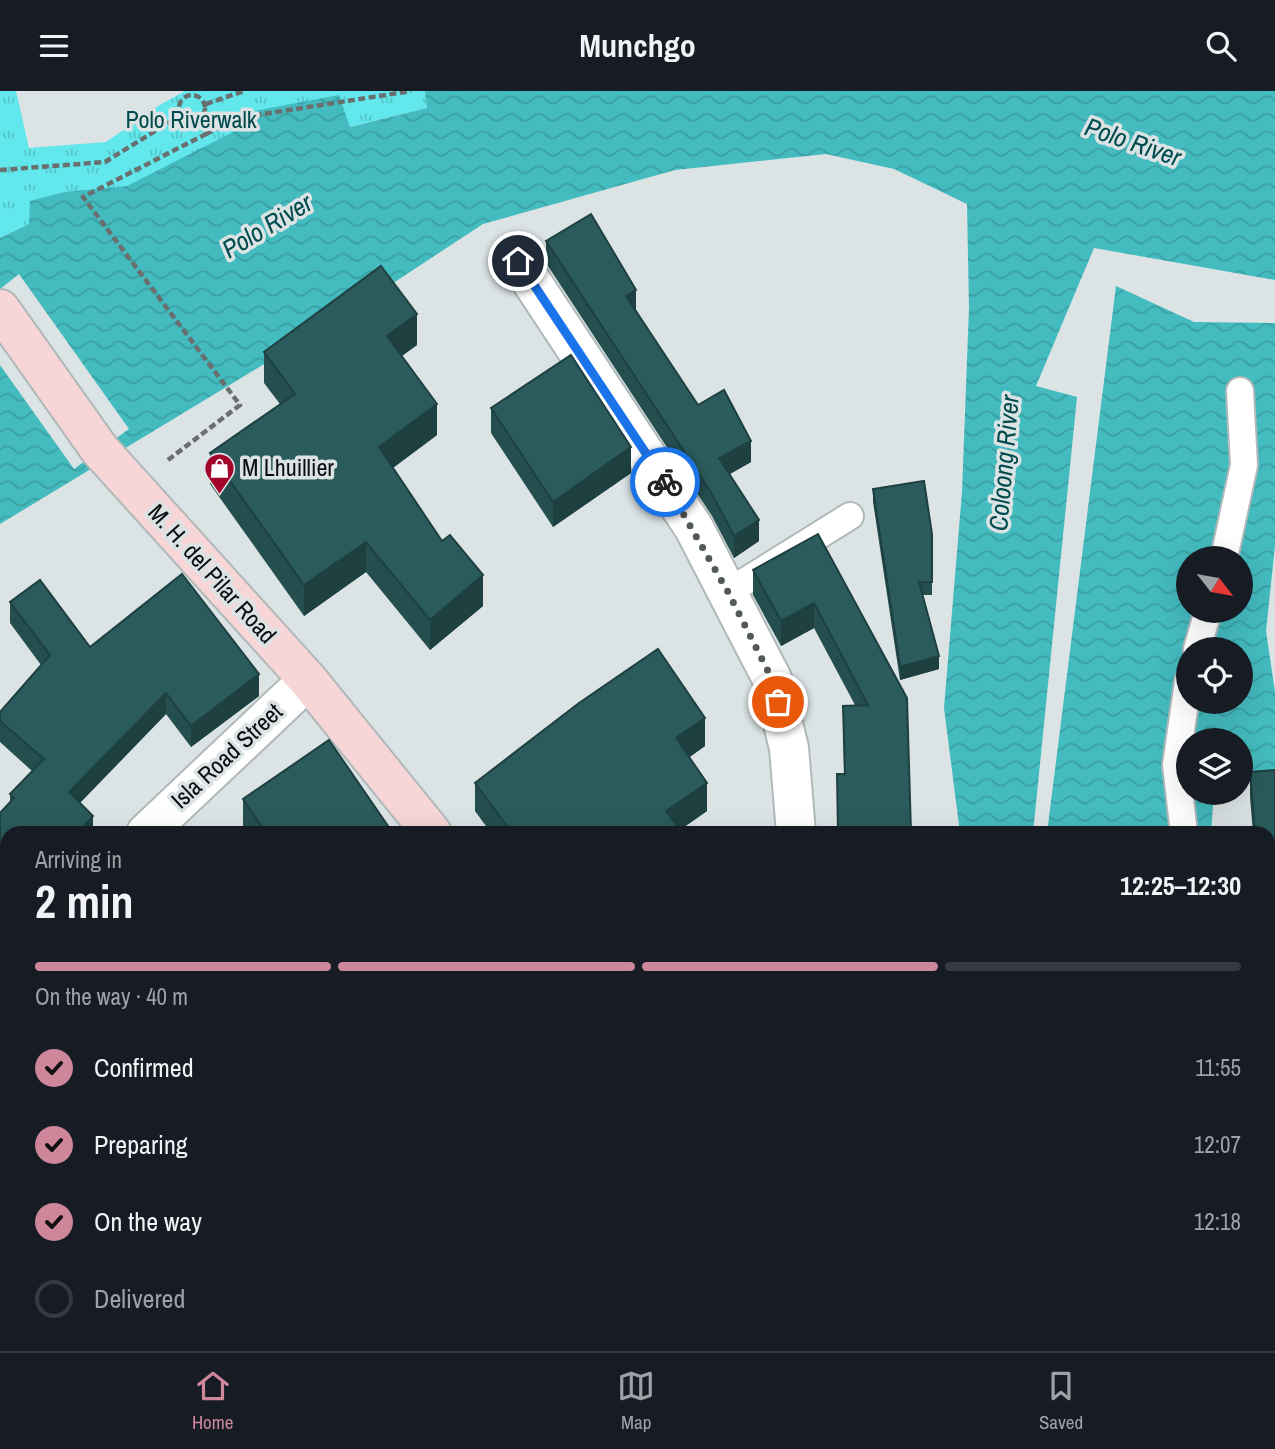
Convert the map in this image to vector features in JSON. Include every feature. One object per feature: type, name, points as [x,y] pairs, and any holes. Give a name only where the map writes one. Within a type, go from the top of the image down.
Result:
[{"type":"main road","name":"M. H. del Pilar Road","points":[[0,309],[100,450],[308,680],[334,716],[426,826]]},
{"type":"street","points":[[518,261],[694,528],[772,679],[789,748],[795,826]]},
{"type":"street","name":"Isla Road Street","points":[[153,826],[308,680]]},
{"type":"lane","points":[[1227,546],[1244,465],[1240,391]]},
{"type":"lane","points":[[728,592],[850,516]]},
{"type":"lane","points":[[1183,714],[1176,765],[1183,826]]},
{"type":"path","points":[[206,104],[244,91]]},
{"type":"path","points":[[133,486],[240,405],[82,197],[121,180],[238,118],[411,91]]},
{"type":"path","points":[[194,94],[206,104],[203,116],[191,121],[181,115],[178,107],[187,95],[194,94]]},
{"type":"path","points":[[0,170],[104,162],[181,115]]},
{"type":"path","points":[[198,120],[206,134]]},
{"type":"green space","name":"Polo Riverwalk","points":[[0,91],[16,91],[29,148],[106,142],[185,91],[425,91],[428,108],[349,127],[344,110],[127,186],[0,238]]},
{"type":"water","points":[[425,91],[1275,91],[1275,280],[1094,248],[1036,386],[1077,397],[1034,826],[959,826],[944,708],[962,492],[969,308],[967,204],[894,169],[826,154],[675,170],[483,224],[337,320],[0,524],[0,238],[29,224],[30,201],[64,192],[127,186],[237,130],[233,115],[339,95],[350,127],[427,108]]},
{"type":"water","points":[[1116,286],[1194,322],[1275,323],[1275,546],[1266,631],[1275,692],[1275,772],[1253,779],[1253,728],[1176,728],[1176,805],[1213,805],[1212,826],[1048,826]]},
{"type":"pier","points":[[19,274],[129,429],[74,469],[0,365],[0,289]]},
{"type":"building","points":[[591,214],[636,290],[626,296],[698,405],[724,390],[751,441],[719,458],[759,520],[734,536],[712,494],[546,241]]},
{"type":"building","points":[[381,266],[417,314],[387,336],[437,404],[379,447],[442,541],[450,535],[483,575],[430,620],[366,542],[304,585],[210,453],[295,394],[264,352]]},
{"type":"building","points":[[571,355],[631,447],[553,502],[491,408]]},
{"type":"building","points":[[924,481],[932,534],[932,582],[919,582],[939,656],[900,667],[873,489]]},
{"type":"building","points":[[818,534],[907,698],[911,826],[838,826],[837,774],[845,774],[843,706],[868,705],[814,603],[781,621],[753,570]]},
{"type":"building","points":[[182,574],[259,674],[191,726],[166,693],[69,792],[93,816],[84,826],[0,826],[0,813],[14,798],[10,794],[44,759],[0,721],[0,712],[50,655],[10,602],[40,580],[90,647]]},
{"type":"building","points":[[658,649],[705,718],[676,738],[707,783],[666,811],[677,826],[507,826],[475,783],[579,703]]},
{"type":"building","points":[[329,740],[388,826],[261,826],[243,799]]},
{"type":"building","points":[[1275,770],[1275,826],[1254,826],[1253,772]]},
{"type":"way so far","points":[[665,482],[694,528],[728,592],[772,679],[778,702]]},
{"type":"place","name":"M Lhuillier","points":[[219,495]]},
{"type":"route","points":[[518,261],[665,482]]},
{"type":"water label","name":"Polo River","points":[[1133,142]]},
{"type":"water label","name":"Polo River","points":[[267,226]]},
{"type":"water label","name":"Coloong River","points":[[1004,463]]}]
